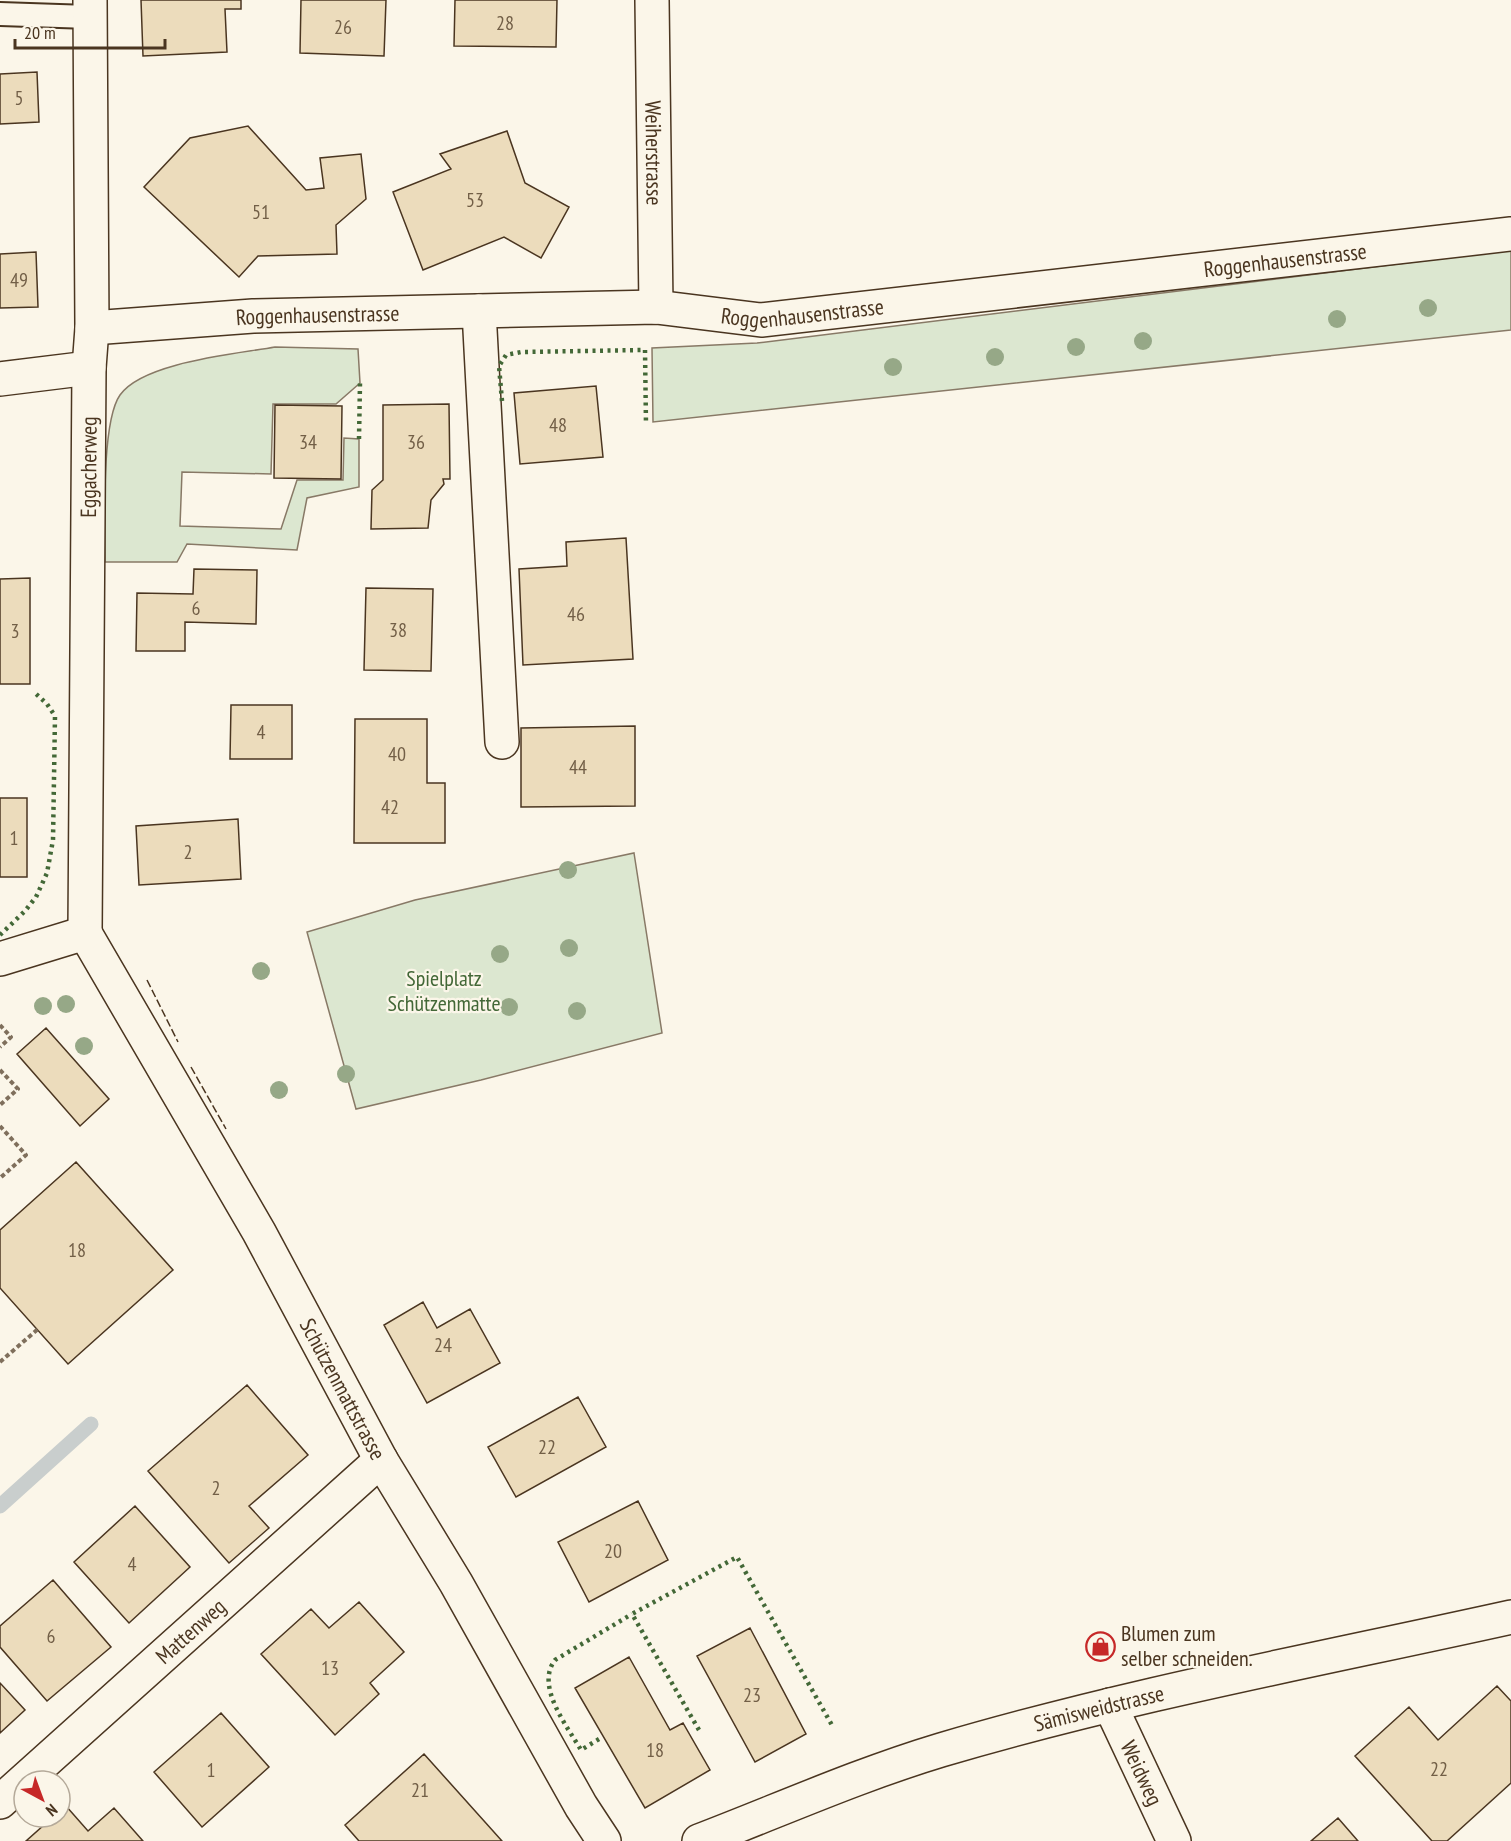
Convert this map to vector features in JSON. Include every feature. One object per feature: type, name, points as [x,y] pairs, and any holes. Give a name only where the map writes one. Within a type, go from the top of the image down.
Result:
[{"type":"street","name":"Weiherstrasse","points":[[652,0],[656,307]]},
{"type":"street","name":"Eggacherweg","points":[[85,933],[89,368],[92,328],[90,9]]},
{"type":"street","name":"Roggenhausenstrasse","points":[[92,328],[253,316],[656,307],[761,320],[1511,234]]},
{"type":"street","points":[[479,311],[502,742]]},
{"type":"street","points":[[0,379],[89,368]]},
{"type":"street","points":[[0,959],[85,933]]},
{"type":"street","name":"Schützenmattstrasse","points":[[85,933],[259,1232],[381,1460],[456,1583],[581,1806],[604,1841]]},
{"type":"street","name":"Mattenweg","points":[[0,1802],[381,1460]]},
{"type":"street","name":"Sämisweidstrasse","points":[[699,1841],[860,1777],[1008,1731],[1110,1706],[1511,1617]]},
{"type":"street","name":"Weidweg","points":[[1110,1706],[1174,1841]]},
{"type":"lane","points":[[0,14],[90,9]]},
{"type":"path","points":[[0,1025],[11,1037],[0,1047]]},
{"type":"path","points":[[0,1070],[18,1089],[0,1105]]},
{"type":"path","points":[[0,1126],[26,1155],[0,1178]]},
{"type":"path","points":[[0,1362],[38,1329]]},
{"type":"green space","points":[[1511,250],[1511,330],[653,422],[652,348],[757,343]]},
{"type":"green space","points":[[275,347],[358,349],[360,383],[336,404],[273,404],[271,474],[182,472],[180,526],[281,529],[297,480],[343,480],[344,438],[359,439],[359,487],[307,498],[297,550],[187,544],[177,562],[105,562],[107,450],[114,408],[120,395],[132,384],[169,367]]},
{"type":"green space","name":"Spielplatz Schützenmatte","points":[[634,853],[662,1033],[481,1080],[356,1109],[307,932],[415,900]]},
{"type":"building","points":[[141,0],[241,0],[241,9],[225,9],[227,52],[143,56]]},
{"type":"building","points":[[301,0],[386,0],[384,56],[300,53]]},
{"type":"building","points":[[455,0],[557,0],[556,47],[454,46]]},
{"type":"building","points":[[37,72],[39,122],[0,124],[0,74]]},
{"type":"building","points":[[248,126],[306,190],[324,188],[320,158],[361,154],[366,199],[336,225],[337,254],[258,256],[239,277],[144,187],[190,138]]},
{"type":"building","points":[[507,131],[525,183],[569,207],[541,258],[504,237],[423,270],[393,192],[451,169],[440,154]]},
{"type":"building","points":[[36,252],[38,307],[0,308],[0,254]]},
{"type":"building","points":[[596,386],[603,457],[520,464],[514,393]]},
{"type":"building","points":[[449,404],[450,479],[443,479],[444,484],[431,500],[428,528],[371,529],[372,490],[383,480],[383,405]]},
{"type":"building","points":[[275,405],[342,406],[341,479],[274,478]]},
{"type":"building","points":[[626,538],[633,659],[523,665],[519,569],[567,566],[566,542]]},
{"type":"building","points":[[194,569],[257,570],[256,624],[185,622],[185,651],[136,651],[137,593],[193,594]]},
{"type":"building","points":[[30,578],[30,684],[0,684],[0,579]]},
{"type":"building","points":[[366,588],[433,589],[431,671],[364,670]]},
{"type":"building","points":[[231,705],[292,705],[292,759],[230,759]]},
{"type":"building","points":[[355,719],[427,719],[427,783],[445,783],[445,843],[354,843]]},
{"type":"building","points":[[635,726],[635,806],[521,807],[521,728]]},
{"type":"building","points":[[0,798],[27,798],[27,877],[0,877]]},
{"type":"building","points":[[238,819],[241,879],[139,885],[136,826]]},
{"type":"building","points":[[46,1028],[109,1099],[80,1126],[17,1054]]},
{"type":"building","points":[[76,1162],[173,1270],[68,1364],[0,1288],[0,1230]]},
{"type":"building","points":[[423,1302],[437,1328],[470,1309],[500,1363],[427,1403],[384,1325]]},
{"type":"building","points":[[247,1385],[308,1455],[249,1506],[269,1528],[229,1563],[148,1471]]},
{"type":"building","points":[[578,1397],[606,1447],[516,1497],[488,1447]]},
{"type":"building","points":[[638,1501],[668,1560],[589,1602],[558,1542]]},
{"type":"building","points":[[135,1506],[190,1567],[129,1623],[74,1562]]},
{"type":"building","points":[[53,1580],[111,1647],[47,1701],[0,1647],[0,1626]]},
{"type":"building","points":[[359,1602],[404,1652],[370,1683],[379,1694],[335,1735],[261,1654],[311,1609],[329,1628]]},
{"type":"building","points":[[750,1628],[806,1734],[755,1762],[697,1656]]},
{"type":"building","points":[[629,1657],[670,1730],[683,1723],[710,1770],[645,1808],[575,1688]]},
{"type":"building","points":[[0,1683],[25,1710],[0,1733]]},
{"type":"building","points":[[1497,1686],[1511,1701],[1511,1783],[1447,1841],[1432,1841],[1355,1756],[1409,1707],[1438,1740]]},
{"type":"building","points":[[221,1713],[269,1767],[202,1827],[154,1772]]},
{"type":"building","points":[[424,1754],[502,1841],[359,1841],[345,1825]]},
{"type":"building","points":[[114,1808],[143,1841],[26,1841],[40,1829],[72,1829],[72,1813],[88,1831]]},
{"type":"building","points":[[1338,1818],[1358,1841],[1311,1841]]},
{"type":"waterway","points":[[0,1506],[91,1424]]},
{"type":"hedge","points":[[502,401],[499,366],[506,355],[521,352],[645,350],[646,425]]},
{"type":"hedge","points":[[359,439],[360,383]]},
{"type":"hedge","points":[[0,935],[36,897],[47,873],[53,840],[55,716],[47,704],[33,691]]},
{"type":"hedge","points":[[699,1730],[632,1614],[737,1557],[833,1727]]},
{"type":"hedge","points":[[599,1739],[581,1750],[555,1706],[549,1682],[550,1670],[555,1660],[632,1614]]},
{"type":"fence","points":[[147,980],[178,1042]]},
{"type":"fence","points":[[191,1067],[226,1129]]},
{"type":"place","name":"Blumen zum selber schneiden.","points":[[1100,1646]]}]
